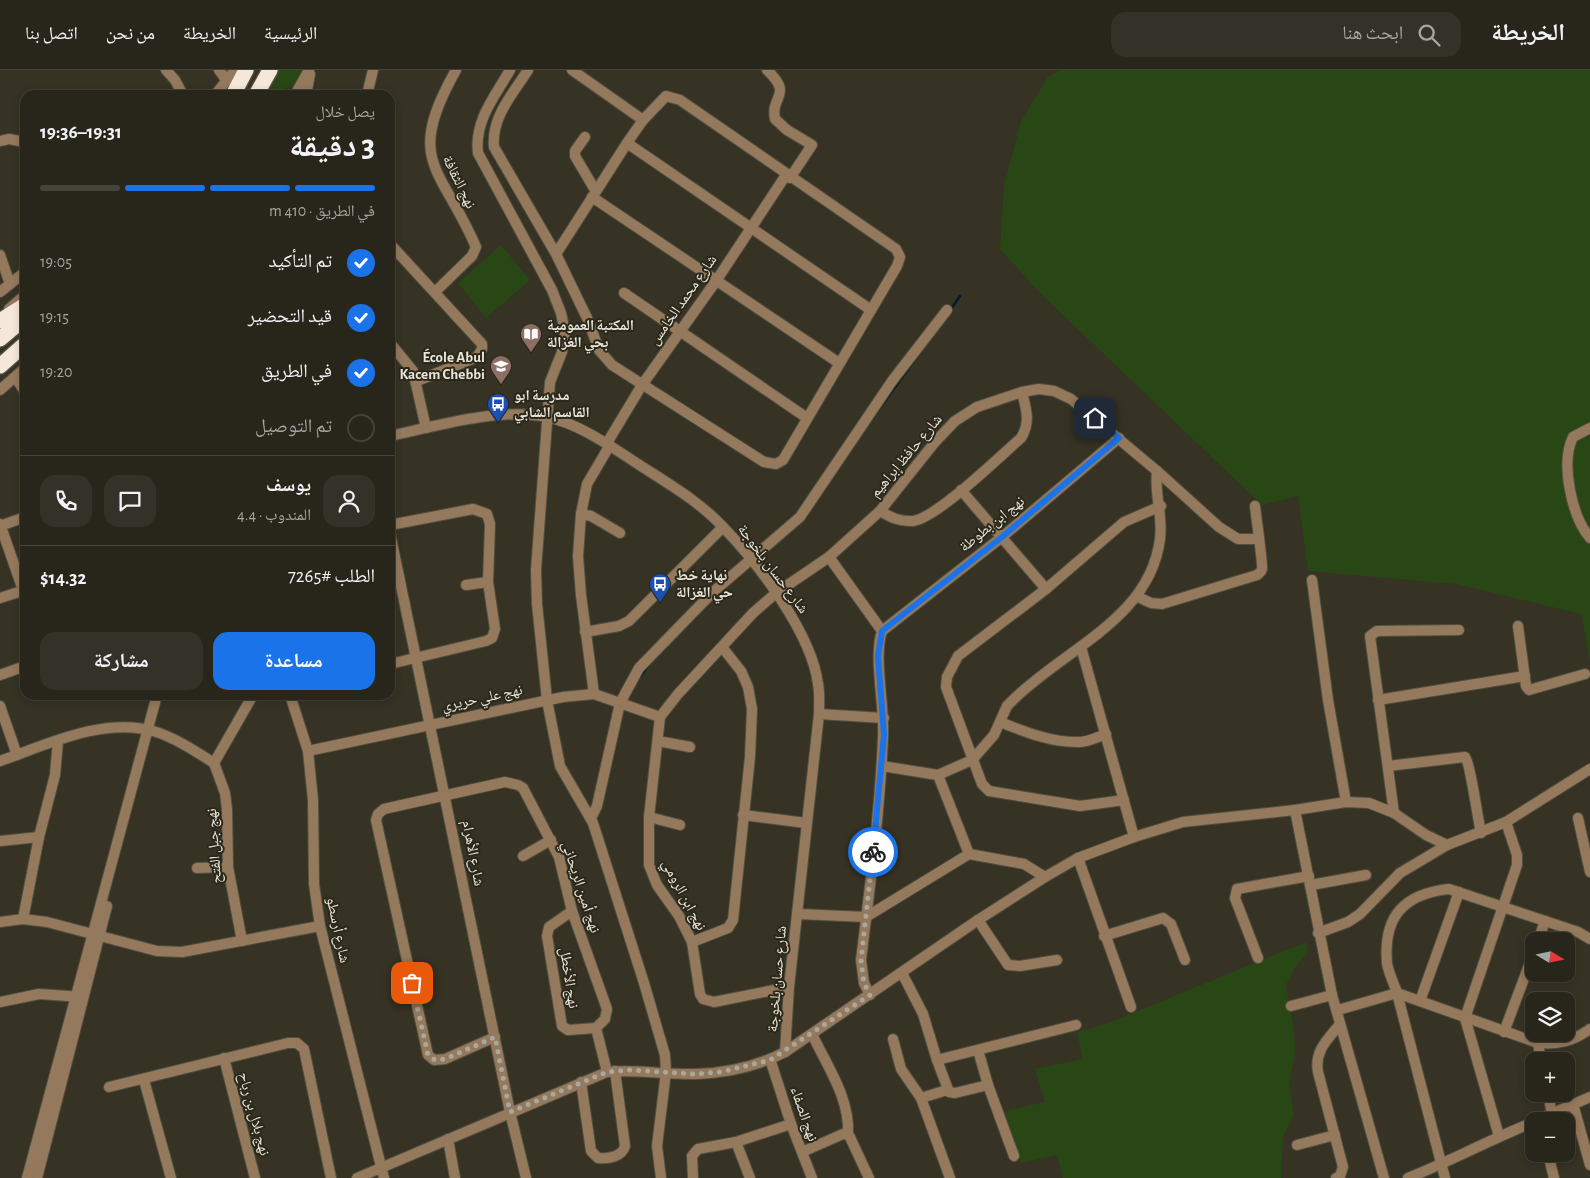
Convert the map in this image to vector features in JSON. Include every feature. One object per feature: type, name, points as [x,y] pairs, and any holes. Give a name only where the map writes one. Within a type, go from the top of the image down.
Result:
[{"type":"highway","points":[[230,88],[246,70]]},
{"type":"highway","points":[[259,90],[270,70]]},
{"type":"highway","points":[[0,319],[20,308]]},
{"type":"highway","points":[[0,339],[20,322]]},
{"type":"highway","points":[[0,366],[20,348]]},
{"type":"street","points":[[166,70],[180,90]]},
{"type":"street","points":[[219,70],[230,88]]},
{"type":"street","points":[[230,88],[235,70]]},
{"type":"street","points":[[302,90],[310,70]]},
{"type":"street","points":[[368,90],[373,70]]},
{"type":"street","name":"نهج الثقافة","points":[[435,292],[472,256],[476,247],[436,174],[430,156],[429,144],[440,98],[456,70]]},
{"type":"street","points":[[510,70],[485,113],[476,140],[478,152],[495,187],[552,290],[561,313],[565,340],[550,382],[536,570],[537,604],[547,700],[560,766],[591,818],[659,1031],[666,1072],[657,1146],[661,1178]]},
{"type":"street","points":[[528,70],[497,118],[493,137],[494,147],[556,254],[585,313],[598,350],[612,365],[764,462],[770,464],[782,460],[897,266],[900,257],[899,253],[676,98],[666,96],[643,120],[593,193],[556,254]]},
{"type":"street","points":[[572,70],[643,120]]},
{"type":"street","name":"شارع محمد الخامس","points":[[594,694],[585,632],[578,556],[581,514],[587,484],[642,385],[751,227],[812,145],[787,130],[776,119],[775,109],[781,89],[767,70]]},
{"type":"street","points":[[585,136],[575,151],[575,156],[593,193],[716,280],[839,363]]},
{"type":"street","points":[[0,140],[20,141]]},
{"type":"street","points":[[627,143],[871,310]]},
{"type":"street","points":[[395,249],[479,338],[482,350],[476,357],[417,381]]},
{"type":"street","points":[[0,255],[10,284]]},
{"type":"street","points":[[0,292],[20,276]]},
{"type":"street","points":[[624,293],[807,418]]},
{"type":"street","points":[[0,319],[20,300]]},
{"type":"street","points":[[591,818],[597,806],[620,703],[632,678],[653,652],[713,592],[800,517],[892,382],[946,310]]},
{"type":"street","points":[[395,349],[401,355],[417,381],[426,428]]},
{"type":"street","points":[[395,356],[401,355]]},
{"type":"street","points":[[0,390],[20,372]]},
{"type":"street","points":[[15,376],[20,384]]},
{"type":"street","name":"شارع حافظ إبراهيم","points":[[660,717],[682,688],[753,613],[776,593],[828,557],[880,511],[935,442],[955,421],[977,406],[1022,392],[1039,389],[1054,391],[1071,399],[1119,438],[1219,527],[1238,540],[1258,539]]},
{"type":"street","points":[[880,511],[893,518],[914,521],[924,517],[961,490],[1021,438],[1028,423],[1022,392]]},
{"type":"street","name":"شارع حسان بلخوجة","points":[[395,435],[426,428],[505,416],[548,417],[566,422],[608,444],[693,501],[723,526],[776,593],[799,628],[811,656],[818,684],[819,714],[789,987],[785,1052]]},
{"type":"street","points":[[1590,428],[1572,437],[1567,450],[1566,466],[1580,524],[1590,538]]},
{"type":"street","name":"نهج ابن بطوطة","points":[[882,631],[1002,537],[1119,438]]},
{"type":"street","points":[[882,766],[938,774],[972,760],[994,735],[1007,706],[1021,692],[1081,647],[1138,597],[1151,574],[1160,539],[1161,506],[1156,484],[1157,471]]},
{"type":"street","points":[[961,490],[1046,589]]},
{"type":"street","points":[[1124,800],[1080,806],[994,792],[982,784],[948,697],[946,687],[950,668],[958,656],[1046,589],[1124,522],[1161,506]]},
{"type":"street","points":[[1138,597],[1151,603],[1162,604],[1253,578],[1262,568],[1255,506]]},
{"type":"street","points":[[395,524],[474,509],[484,511],[490,524],[488,582],[495,629],[492,638],[418,659],[395,663]]},
{"type":"street","points":[[581,514],[591,516],[620,533]]},
{"type":"street","points":[[20,519],[0,525],[20,579]]},
{"type":"street","points":[[585,632],[629,621],[723,526]]},
{"type":"street","name":"شارع الأهرام","points":[[395,556],[418,659],[510,1112],[526,1178]]},
{"type":"street","points":[[828,557],[882,631],[878,656],[884,718],[882,766],[861,969],[870,995]]},
{"type":"street","points":[[1312,580],[1328,700],[1346,802]]},
{"type":"street","points":[[466,585],[488,582]]},
{"type":"street","points":[[0,598],[20,591]]},
{"type":"street","points":[[1518,626],[1526,686],[1531,690],[1585,674]]},
{"type":"street","points":[[1394,813],[1370,638],[1372,633],[1377,631],[1459,630]]},
{"type":"street","points":[[692,942],[732,924],[752,734],[752,709],[748,687],[741,671],[722,647]]},
{"type":"street","points":[[1081,647],[1134,837]]},
{"type":"street","points":[[0,675],[20,668]]},
{"type":"street","points":[[1378,700],[1525,676]]},
{"type":"street","name":"نهج علي حريري","points":[[308,751],[547,700],[594,694],[660,717]]},
{"type":"street","points":[[152,731],[157,700]]},
{"type":"street","points":[[37,1178],[96,935],[152,731],[162,700]]},
{"type":"street","points":[[0,761],[88,731],[114,728],[152,731],[184,745],[214,763],[250,700]]},
{"type":"street","name":"شارع أرسطو","points":[[292,700],[308,751],[313,800],[314,884],[320,926],[383,1174]]},
{"type":"street","points":[[0,706],[17,755]]},
{"type":"street","points":[[819,714],[884,718]]},
{"type":"street","name":"نهج ابن الرومي","points":[[660,717],[649,817],[649,865],[657,885],[679,916],[692,942],[700,994],[708,1001],[714,1002],[789,987]]},
{"type":"street","points":[[1000,722],[1030,734],[1074,742],[1085,742],[1106,734]]},
{"type":"street","points":[[23,919],[39,837],[57,768],[58,740]]},
{"type":"street","points":[[658,741],[690,747]]},
{"type":"street","points":[[1388,766],[1465,757],[1469,764],[1472,794],[1481,832]]},
{"type":"street","name":"نهج جبل الفتح","points":[[214,763],[225,793],[228,867],[242,941]]},
{"type":"street","points":[[1318,933],[1348,922],[1360,914],[1400,873],[1447,845],[1506,822],[1590,769]]},
{"type":"street","points":[[938,774],[969,854]]},
{"type":"street","name":"نهج أمين الريحاني","points":[[495,1037],[445,1059],[434,1060],[428,1055],[376,820],[378,814],[384,808],[505,782],[523,788],[559,857],[572,911],[607,1010],[605,1019],[596,1028]]},
{"type":"street","points":[[357,1178],[383,1174],[448,1139],[581,1082],[611,1072],[721,1072],[770,1060],[785,1052],[978,920],[1045,877],[1078,858],[1134,837],[1183,822],[1295,810],[1346,802],[1369,803],[1394,813],[1426,835],[1447,845]]},
{"type":"street","points":[[1295,810],[1310,880],[1318,933],[1332,995],[1338,1010],[1340,1024],[1384,1178]]},
{"type":"street","points":[[743,815],[806,822]]},
{"type":"street","points":[[649,817],[680,824]]},
{"type":"street","points":[[1578,818],[1590,872]]},
{"type":"street","points":[[1499,1136],[1465,1018],[1517,864],[1506,822]]},
{"type":"street","points":[[0,841],[39,837]]},
{"type":"street","points":[[523,856],[551,840]]},
{"type":"street","points":[[798,914],[866,918],[969,854],[1024,864],[1045,877]]},
{"type":"street","points":[[1078,858],[1104,936],[1131,1007]]},
{"type":"street","points":[[197,868],[228,867]]},
{"type":"street","points":[[1258,958],[1235,898],[1237,889],[1366,875]]},
{"type":"street","points":[[1445,1178],[1388,964],[1387,941],[1395,916],[1409,900],[1427,891],[1449,889],[1578,932],[1590,939]]},
{"type":"street","points":[[1420,1001],[1459,892]]},
{"type":"street","name":"نهج الأخطل","points":[[572,911],[549,927],[547,936],[562,1026],[568,1030],[596,1028]]},
{"type":"street","points":[[1104,936],[1164,918],[1171,924],[1185,960]]},
{"type":"street","points":[[0,922],[23,919],[47,922],[156,952],[204,950],[320,926]]},
{"type":"street","points":[[978,920],[1008,964],[1020,966],[1057,960]]},
{"type":"street","points":[[1541,932],[1545,921]]},
{"type":"street","points":[[902,973],[923,1014],[947,1090]]},
{"type":"street","points":[[1504,1032],[1525,976]]},
{"type":"street","points":[[1338,1010],[1397,993],[1538,1043],[1554,1044],[1568,1042],[1590,1029]]},
{"type":"street","points":[[0,1002],[39,994],[80,997]]},
{"type":"street","points":[[1291,1006],[1332,995]]},
{"type":"street","points":[[27,1178],[80,997]]},
{"type":"street","points":[[937,1060],[1076,1024]]},
{"type":"street","points":[[1336,1178],[1340,1176],[1343,1167],[1316,1059],[1320,1050],[1340,1024]]},
{"type":"street","points":[[581,1082],[590,1151],[598,1158],[619,1155],[625,1146],[611,1072],[596,1028]]},
{"type":"street","points":[[812,1034],[846,1105],[849,1119],[848,1134],[852,1138],[869,1178]]},
{"type":"street","points":[[893,1039],[901,1069],[921,1098],[950,1178]]},
{"type":"street","points":[[109,1087],[144,1080],[288,1043],[297,1043],[304,1049],[331,1178]]},
{"type":"street","points":[[1538,1043],[1540,1052]]},
{"type":"street","points":[[978,1050],[988,1085],[1014,1156]]},
{"type":"street","name":"نهج بلال بن رباح","points":[[224,1058],[255,1178]]},
{"type":"street","name":"نهج الصفاء","points":[[770,1060],[790,1124],[812,1178]]},
{"type":"street","points":[[144,1080],[172,1178]]},
{"type":"street","points":[[921,1098],[947,1090],[955,1093],[988,1085]]},
{"type":"street","points":[[1556,1112],[1590,1097]]},
{"type":"street","points":[[1573,1104],[1590,1165]]},
{"type":"street","points":[[693,1178],[692,1156],[695,1151],[736,1142],[790,1124]]},
{"type":"street","points":[[1408,1178],[1525,1126]]},
{"type":"street","points":[[802,1152],[848,1134]]},
{"type":"street","points":[[1297,1145],[1335,1135]]},
{"type":"street","points":[[448,1139],[455,1178]]},
{"type":"street","points":[[736,1142],[750,1178]]},
{"type":"street","points":[[1550,1162],[1554,1178]]},
{"type":"green space","points":[[279,70],[304,70],[294,86],[278,90],[268,90]]},
{"type":"green space","points":[[1060,70],[1590,70],[1590,662],[1581,614],[1456,584],[1308,571],[1298,496],[1262,505],[1041,294],[1000,249],[1004,186],[1021,121],[1047,78]]},
{"type":"green space","points":[[501,245],[530,280],[486,318],[458,283]]},
{"type":"green space","points":[[1306,942],[1308,953],[1296,966],[1286,985],[1294,1032],[1295,1055],[1289,1083],[1294,1116],[1283,1136],[1281,1178],[1063,1178],[1057,1155],[1021,1163],[1005,1111],[1045,1102],[1035,1069],[1083,1059],[1077,1032],[1103,1025]]},
{"type":"waterway","points":[[951,309],[960,296]]},
{"type":"waterway","points":[[869,423],[919,354]]},
{"type":"waterway","points":[[639,678],[651,662]]},
{"type":"way so far","points":[[412,983],[428,1055],[434,1060],[445,1059],[495,1037],[510,1112],[607,1072],[630,1070],[694,1074],[738,1069],[770,1060],[870,995],[864,983],[861,960],[873,852]]},
{"type":"place","name":"المكتبة العمومية بحي الغزالة","points":[[531,353]]},
{"type":"place","name":"École Abul Kacem Chebbi","points":[[501,385]]},
{"type":"place","name":"مدرسة ابو القاسم الشابي","points":[[498,423]]},
{"type":"place","name":"نهاية خط حي الغزالة","points":[[660,603]]},
{"type":"route","points":[[873,852],[884,735],[878,656],[879,639],[882,631],[1002,537],[1119,438],[1095,418]]}]
